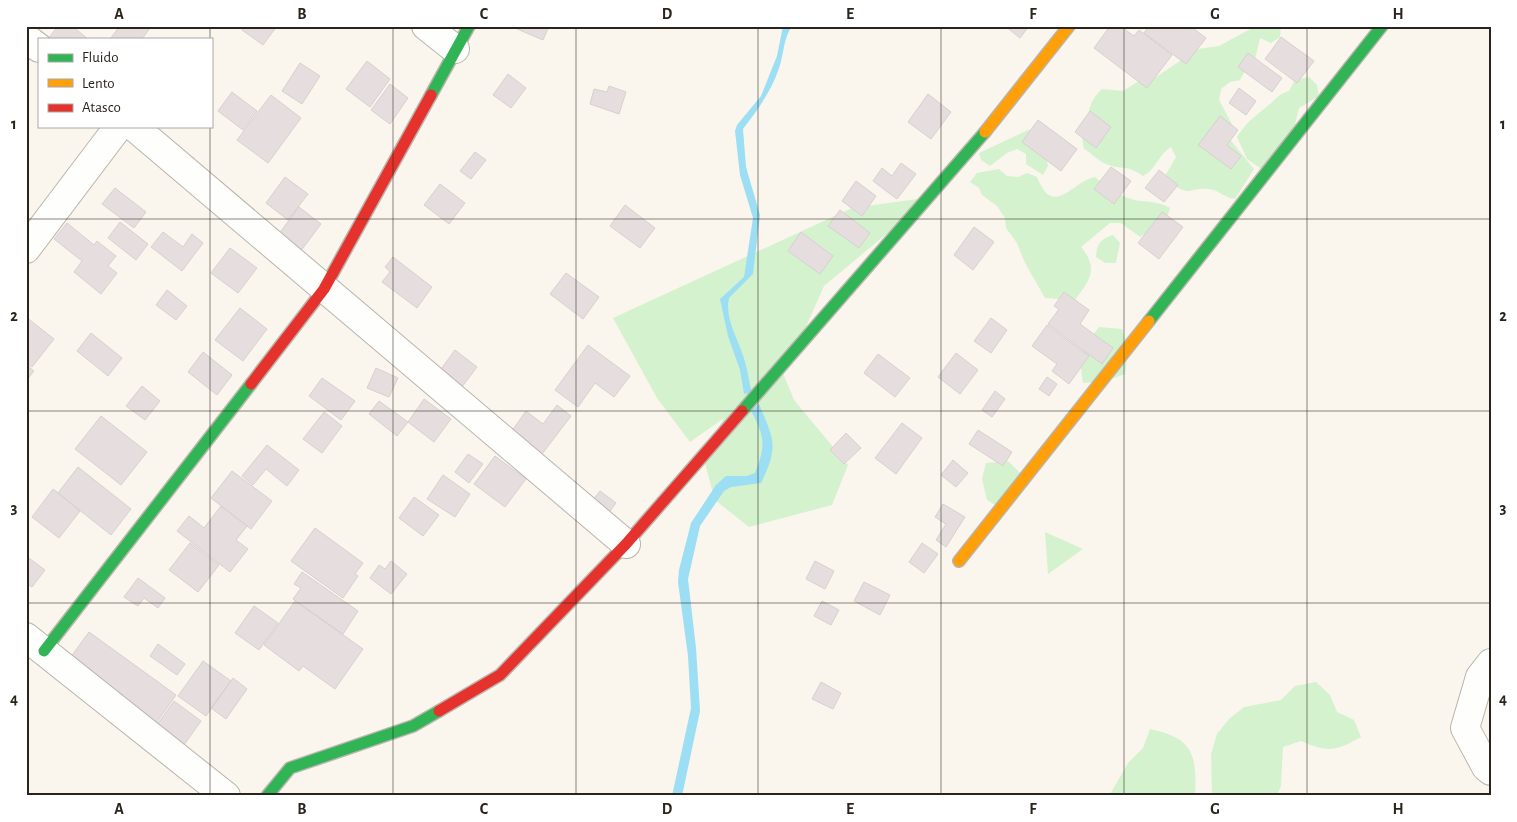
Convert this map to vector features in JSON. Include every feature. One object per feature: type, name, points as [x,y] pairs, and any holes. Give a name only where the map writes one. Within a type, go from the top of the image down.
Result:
[{"type":"street","points":[[426,26],[455,49]]},
{"type":"street","points":[[226,796],[35,644],[324,289],[469,26]]},
{"type":"street","points":[[267,796],[290,768],[413,726],[500,675],[626,544],[899,233],[1012,100],[1069,26]]},
{"type":"street","points":[[959,561],[1382,26]]},
{"type":"street","points":[[26,38],[38,47]]},
{"type":"street","points":[[26,249],[117,128]]},
{"type":"street","points":[[135,128],[626,544]]},
{"type":"street","points":[[1491,663],[1480,677],[1465,728],[1486,767],[1491,771]]},
{"type":"green space","points":[[1256,26],[1281,26],[1280,37],[1271,43],[1260,38],[1255,59],[1249,64],[1240,80],[1230,82],[1221,89],[1219,100],[1234,128],[1228,137],[1254,169],[1235,199],[1214,190],[1199,189],[1185,191],[1173,184],[1165,176],[1176,157],[1171,147],[1151,170],[1143,176],[1127,168],[1114,167],[1104,163],[1084,149],[1082,138],[1090,108],[1092,102],[1102,89],[1123,91],[1142,79],[1153,79],[1198,49],[1219,46]]},
{"type":"green space","points":[[1309,77],[1317,85],[1319,96],[1299,108],[1293,133],[1266,172],[1247,159],[1237,137],[1252,119],[1279,96],[1289,91],[1295,80]]},
{"type":"green space","points":[[1039,128],[1048,166],[1043,175],[1026,164],[1026,154],[1017,149],[1007,153],[990,166],[981,160],[979,153],[1028,130]]},
{"type":"green space","points":[[999,169],[1007,176],[1018,177],[1027,173],[1037,177],[1043,189],[1049,195],[1056,197],[1095,177],[1110,189],[1128,198],[1159,203],[1170,208],[1167,218],[1140,237],[1121,223],[1110,223],[1081,247],[1087,255],[1091,268],[1085,286],[1075,300],[1045,298],[1025,263],[1017,243],[1006,228],[1005,218],[997,206],[982,195],[979,188],[970,182],[977,173]]},
{"type":"green space","points":[[918,199],[890,231],[824,286],[805,329],[778,361],[794,400],[848,465],[832,505],[749,527],[715,500],[703,456],[724,418],[690,442],[657,398],[613,318],[852,208]]},
{"type":"green space","points":[[1113,235],[1120,243],[1116,263],[1105,263],[1096,257],[1097,249],[1102,240]]},
{"type":"green space","points":[[1099,327],[1122,329],[1128,351],[1125,374],[1105,381],[1083,383],[1081,358],[1085,347]]},
{"type":"green space","points":[[1008,461],[1023,476],[1005,511],[987,500],[982,479],[986,463]]},
{"type":"green space","points":[[1045,532],[1083,549],[1048,574]]},
{"type":"green space","points":[[1316,682],[1330,695],[1337,712],[1354,720],[1361,737],[1332,749],[1325,749],[1301,741],[1283,747],[1281,786],[1277,796],[1212,796],[1211,754],[1217,734],[1229,719],[1244,707],[1281,700],[1295,686]]},
{"type":"green space","points":[[1150,729],[1175,737],[1184,743],[1189,750],[1195,769],[1195,796],[1109,796],[1128,763],[1143,748]]},
{"type":"water","points":[[783,26],[792,26],[787,36],[776,77],[764,100],[743,129],[746,167],[760,215],[753,274],[729,298],[728,306],[731,322],[743,354],[752,393],[744,394],[740,370],[728,336],[720,299],[744,277],[753,218],[740,175],[735,131],[737,125],[761,96],[777,56]]},
{"type":"water","points":[[759,404],[771,435],[772,443],[767,470],[761,483],[731,487],[724,491],[700,526],[688,579],[696,648],[700,711],[682,796],[672,796],[691,708],[688,656],[678,582],[679,570],[691,523],[716,485],[726,476],[747,476],[755,473],[761,455],[762,441],[759,428],[751,411]]},
{"type":"building","points":[[58,26],[72,26],[87,38],[49,38]]},
{"type":"building","points":[[120,26],[149,26],[150,28],[143,38],[111,38]]},
{"type":"building","points":[[244,26],[277,26],[263,45],[242,30]]},
{"type":"building","points":[[516,26],[549,26],[543,40],[515,28]]},
{"type":"building","points":[[1005,26],[1029,26],[1020,38]]},
{"type":"building","points":[[1110,26],[1120,26],[1134,36],[1139,30],[1172,55],[1147,88],[1094,48]]},
{"type":"building","points":[[1149,26],[1190,26],[1206,38],[1186,64],[1144,33]]},
{"type":"building","points":[[1281,37],[1314,61],[1297,83],[1265,59]]},
{"type":"building","points":[[1248,53],[1282,78],[1272,92],[1238,67]]},
{"type":"building","points":[[367,61],[390,79],[370,107],[346,89]]},
{"type":"building","points":[[300,63],[320,76],[302,104],[282,91]]},
{"type":"building","points":[[508,74],[526,88],[511,108],[493,95]]},
{"type":"building","points":[[390,84],[408,98],[390,124],[371,110]]},
{"type":"building","points":[[609,86],[626,92],[619,114],[590,104],[594,89],[607,92]]},
{"type":"building","points":[[1239,88],[1256,101],[1246,115],[1229,103]]},
{"type":"building","points":[[232,92],[257,111],[243,130],[218,111]]},
{"type":"building","points":[[928,94],[951,112],[931,139],[908,122]]},
{"type":"building","points":[[271,95],[301,118],[268,163],[237,140]]},
{"type":"building","points":[[1090,111],[1111,127],[1096,148],[1075,132]]},
{"type":"building","points":[[1220,116],[1238,130],[1227,145],[1241,156],[1231,169],[1198,145]]},
{"type":"building","points":[[1038,120],[1077,149],[1061,171],[1022,142]]},
{"type":"building","points":[[475,152],[486,160],[471,179],[460,171]]},
{"type":"building","points":[[901,163],[916,174],[897,199],[873,181],[882,168],[892,176]]},
{"type":"building","points":[[1111,167],[1131,181],[1114,204],[1094,189]]},
{"type":"building","points":[[1159,170],[1178,185],[1164,202],[1145,188]]},
{"type":"building","points":[[285,177],[308,194],[288,220],[266,203]]},
{"type":"building","points":[[856,181],[876,196],[862,216],[842,201]]},
{"type":"building","points":[[440,184],[465,203],[449,224],[424,205]]},
{"type":"building","points":[[115,188],[146,212],[134,228],[102,204]]},
{"type":"building","points":[[625,205],[655,228],[640,248],[610,226]]},
{"type":"building","points":[[299,207],[321,224],[300,252],[278,235]]},
{"type":"building","points":[[840,210],[870,233],[859,248],[828,226]]},
{"type":"building","points":[[1162,212],[1183,227],[1159,259],[1138,243]]},
{"type":"building","points":[[120,222],[148,244],[136,260],[108,238]]},
{"type":"building","points":[[67,223],[94,245],[97,241],[116,256],[108,266],[117,273],[101,294],[74,272],[82,261],[54,239]]},
{"type":"building","points":[[974,227],[994,242],[973,270],[954,255]]},
{"type":"building","points":[[163,232],[183,247],[192,234],[203,243],[182,271],[151,247]]},
{"type":"building","points":[[801,232],[833,256],[820,274],[788,251]]},
{"type":"building","points":[[230,248],[257,268],[238,293],[211,273]]},
{"type":"building","points":[[393,257],[432,287],[417,308],[382,282],[390,272],[385,267]]},
{"type":"building","points":[[566,273],[599,297],[583,319],[550,294]]},
{"type":"building","points":[[167,290],[187,306],[176,320],[156,305]]},
{"type":"building","points":[[1064,292],[1089,310],[1080,324],[1113,348],[1102,364],[1048,324],[1059,309],[1054,306]]},
{"type":"building","points":[[240,308],[267,329],[243,361],[215,340]]},
{"type":"building","points":[[26,317],[54,339],[32,367],[26,363]]},
{"type":"building","points":[[991,318],[1007,330],[991,353],[974,341]]},
{"type":"building","points":[[1047,325],[1089,356],[1069,384],[1052,371],[1057,364],[1032,346]]},
{"type":"building","points":[[91,333],[122,358],[108,376],[77,351]]},
{"type":"building","points":[[588,345],[630,376],[614,397],[595,383],[578,407],[555,390]]},
{"type":"building","points":[[455,350],[477,367],[455,396],[433,380]]},
{"type":"building","points":[[203,352],[232,375],[217,395],[188,372]]},
{"type":"building","points":[[956,353],[978,370],[960,394],[938,377]]},
{"type":"building","points":[[878,354],[910,378],[895,397],[864,373]]},
{"type":"building","points":[[26,365],[34,371],[26,381]]},
{"type":"building","points":[[376,368],[398,378],[389,397],[367,388]]},
{"type":"building","points":[[1047,377],[1057,384],[1049,396],[1039,389]]},
{"type":"building","points":[[322,378],[355,401],[341,420],[309,396]]},
{"type":"building","points":[[142,386],[160,401],[145,420],[126,406]]},
{"type":"building","points":[[995,391],[1005,399],[992,417],[982,410]]},
{"type":"building","points":[[424,399],[451,419],[434,442],[408,422]]},
{"type":"building","points":[[379,401],[408,422],[397,436],[369,414]]},
{"type":"building","points":[[557,405],[571,416],[539,458],[509,435],[526,411],[543,424]]},
{"type":"building","points":[[324,412],[342,426],[322,453],[303,439]]},
{"type":"building","points":[[101,416],[147,452],[121,485],[75,449]]},
{"type":"building","points":[[902,423],[922,438],[896,474],[875,458]]},
{"type":"building","points":[[978,430],[1012,452],[1003,466],[969,444]]},
{"type":"building","points":[[846,433],[861,448],[844,464],[830,450]]},
{"type":"building","points":[[267,445],[299,470],[287,486],[266,469],[253,485],[242,476]]},
{"type":"building","points":[[468,454],[483,464],[469,483],[455,472]]},
{"type":"building","points":[[495,456],[526,479],[505,507],[474,484]]},
{"type":"building","points":[[953,460],[968,473],[956,487],[941,475]]},
{"type":"building","points":[[78,467],[131,509],[111,535],[58,493]]},
{"type":"building","points":[[232,471],[272,501],[251,529],[211,498]]},
{"type":"building","points":[[443,475],[470,494],[455,517],[427,499]]},
{"type":"building","points":[[53,489],[80,511],[59,538],[32,517]]},
{"type":"building","points":[[600,491],[616,503],[605,518],[589,505]]},
{"type":"building","points":[[414,497],[439,515],[423,536],[399,518]]},
{"type":"building","points":[[943,504],[965,517],[946,547],[936,540],[946,524],[935,517]]},
{"type":"building","points":[[221,506],[247,526],[236,540],[248,549],[230,572],[177,531],[189,516],[204,528]]},
{"type":"building","points":[[315,528],[363,563],[355,574],[358,576],[343,598],[291,561]]},
{"type":"building","points":[[190,543],[219,565],[198,592],[169,570]]},
{"type":"building","points":[[922,543],[938,554],[924,573],[909,562]]},
{"type":"building","points":[[26,556],[45,570],[32,587],[26,583]]},
{"type":"building","points":[[391,561],[407,574],[391,594],[370,578],[379,565],[385,569]]},
{"type":"building","points":[[815,561],[834,571],[825,589],[806,579]]},
{"type":"building","points":[[302,572],[358,611],[343,634],[293,599],[301,588],[294,584]]},
{"type":"building","points":[[138,578],[165,598],[158,608],[144,598],[138,606],[124,597]]},
{"type":"building","points":[[864,582],[890,595],[880,615],[854,601]]},
{"type":"building","points":[[295,601],[363,649],[335,689],[303,666],[299,671],[264,645]]},
{"type":"building","points":[[822,601],[839,610],[831,625],[814,616]]},
{"type":"building","points":[[254,606],[278,623],[259,650],[235,633]]},
{"type":"building","points":[[89,632],[176,695],[152,729],[65,665]]},
{"type":"building","points":[[158,644],[185,664],[177,675],[150,656]]},
{"type":"building","points":[[203,661],[231,681],[206,716],[178,696]]},
{"type":"building","points":[[233,678],[247,689],[226,719],[211,708]]},
{"type":"building","points":[[821,682],[841,693],[833,709],[812,699]]},
{"type":"building","points":[[174,701],[201,721],[179,752],[152,732]]},
{"type":"traffic: fast","points":[[431,95],[469,26]]},
{"type":"traffic: fast","points":[[1149,321],[1382,26]]},
{"type":"traffic: fast","points":[[742,411],[985,132]]},
{"type":"traffic: fast","points":[[44,651],[251,384]]},
{"type":"traffic: fast","points":[[267,796],[290,768],[413,726],[439,711]]},
{"type":"traffic: slow","points":[[985,132],[1069,26]]},
{"type":"traffic: slow","points":[[959,561],[1149,321]]},
{"type":"traffic: jam","points":[[251,384],[324,289],[431,95]]},
{"type":"traffic: jam","points":[[439,711],[500,675],[626,544],[742,411]]}]
